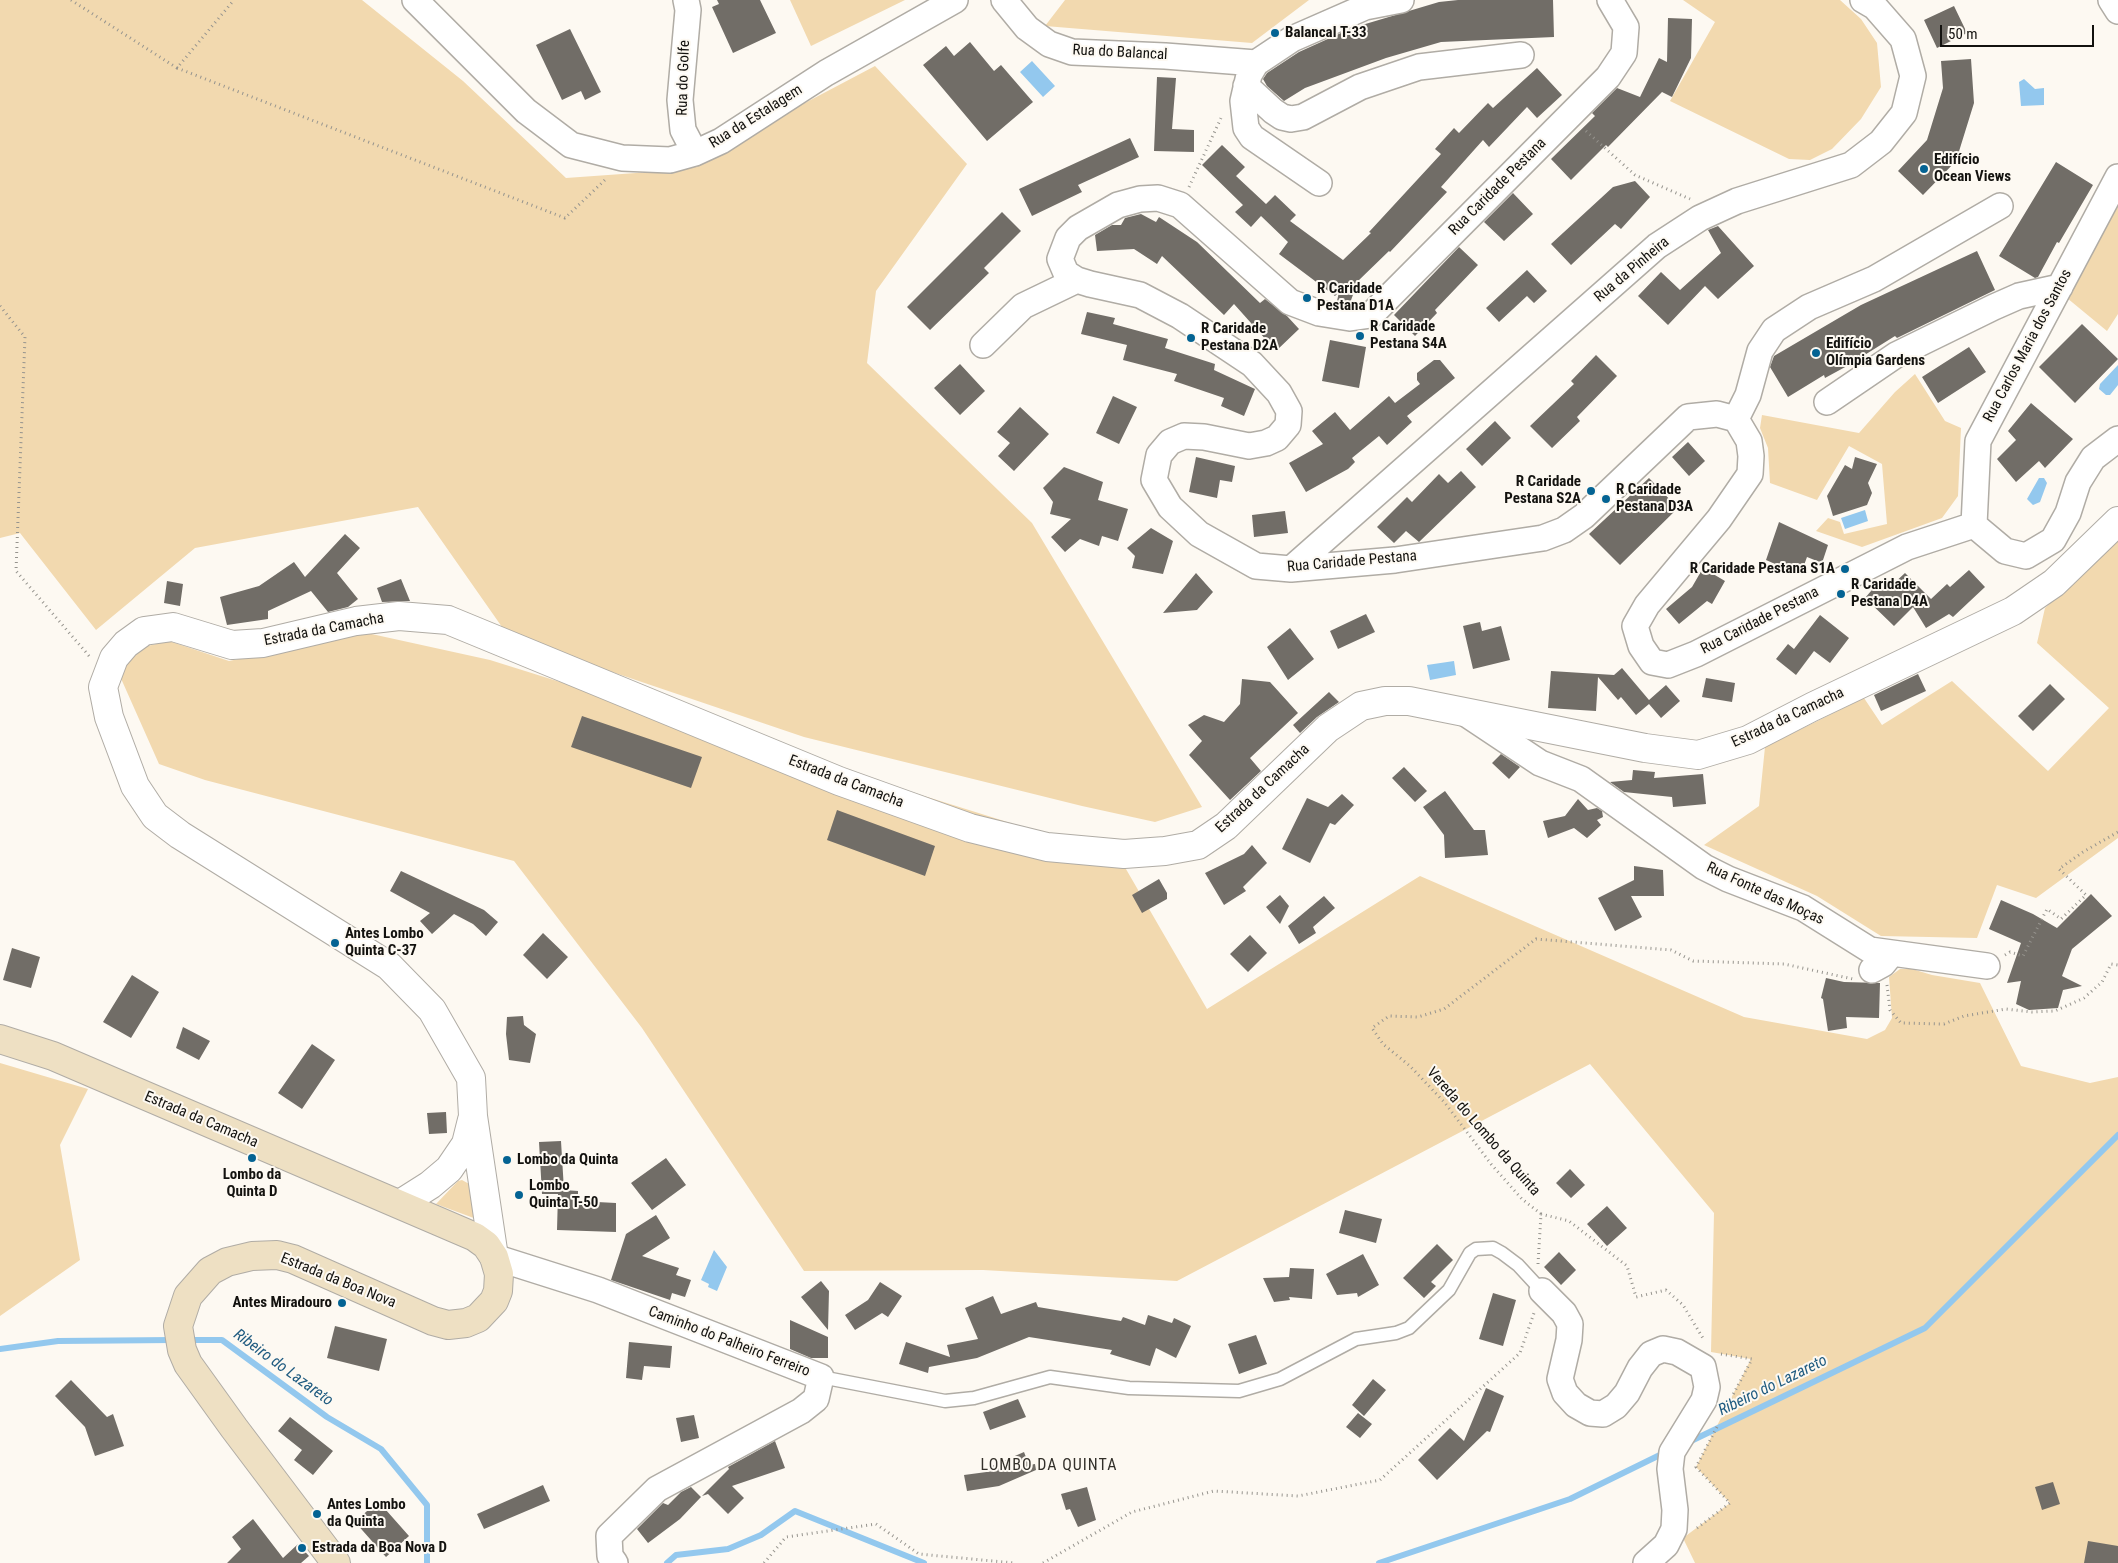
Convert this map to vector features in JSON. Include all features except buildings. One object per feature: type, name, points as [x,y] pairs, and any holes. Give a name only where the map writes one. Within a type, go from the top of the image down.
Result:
[{"type":"main road","name":"Estrada da Camacha","points":[[0,1039],[54,1056],[475,1237],[486,1245],[494,1257]]},
{"type":"main road","name":"Estrada da Boa Nova","points":[[336,1563],[203,1387],[180,1338],[182,1309],[188,1296],[210,1272],[227,1262],[252,1256],[277,1255],[293,1259],[433,1321],[448,1325],[466,1323],[478,1318],[494,1301],[498,1291],[499,1274],[494,1257]]},
{"type":"street","name":"Rua da Estalagem","points":[[415,0],[526,111],[571,145],[628,158],[670,160],[695,154],[721,141],[826,73],[955,0]]},
{"type":"street","name":"Rua do Golfe","points":[[686,0],[688,10],[680,100],[684,130],[695,154]]},
{"type":"street","name":"Rua do Balancal","points":[[1004,0],[1027,28],[1050,44],[1072,52],[1165,56],[1256,63]]},
{"type":"street","points":[[1319,182],[1252,137],[1246,128],[1244,94],[1256,63],[1292,39],[1365,7],[1401,0]]},
{"type":"street","name":"Rua Caridade Pestana","points":[[1610,0],[1626,27],[1624,52],[1608,77],[1371,315],[1350,318],[1318,312],[1290,302],[1180,205],[1158,198],[1140,199],[1118,205],[1078,228],[1068,238],[1060,258],[1066,273],[1077,280],[1140,295],[1180,316],[1252,364],[1280,393],[1289,411],[1288,425],[1277,438],[1250,446],[1204,437],[1184,436],[1170,442],[1159,455],[1154,480],[1170,507],[1198,534],[1256,566],[1292,569],[1395,560],[1543,538],[1564,530],[1584,516],[1688,417],[1716,414],[1736,419],[1749,441],[1751,456],[1750,474],[1719,519],[1648,604],[1635,626],[1641,646],[1652,662],[1668,665],[1696,654],[1907,547],[1974,525]]},
{"type":"street","name":"Rua da Pinheira","points":[[1292,569],[1657,246],[1700,218],[1736,201],[1851,165],[1881,142],[1904,114],[1913,76],[1903,39],[1875,7],[1863,0]]},
{"type":"street","points":[[2111,0],[2118,11]]},
{"type":"street","points":[[1244,94],[1282,116],[1292,118],[1303,117],[1360,87],[1419,67],[1521,55]]},
{"type":"street","name":"Rua Carlos Maria dos Santos","points":[[1974,525],[1978,441],[2118,177]]},
{"type":"street","points":[[1736,419],[1748,395],[1760,352],[1774,330],[1810,307],[1874,280],[2000,206]]},
{"type":"street","points":[[983,345],[1023,306],[1077,280]]},
{"type":"street","points":[[1827,402],[1905,350],[2019,296],[2060,287]]},
{"type":"street","points":[[1974,525],[2005,551],[2026,556],[2053,540],[2068,513],[2078,482],[2093,458],[2118,439]]},
{"type":"street","name":"Estrada da Camacha","points":[[494,1257],[473,1116],[472,1078],[432,1010],[389,966],[180,836],[155,816],[136,786],[109,717],[103,687],[114,658],[126,644],[144,631],[173,627],[232,645],[263,644],[356,622],[399,616],[448,620],[839,781],[970,828],[1047,847],[1124,854],[1165,851],[1198,845],[1226,826],[1328,728],[1361,706],[1385,701],[1409,701],[1645,748],[1698,755],[1748,740],[1812,707],[2013,611],[2054,583],[2118,521]]},
{"type":"street","name":"Rua Fonte das Moças","points":[[1461,710],[1540,763],[1581,779],[1704,867],[1728,879],[1803,908],[1870,950],[1987,966]]},
{"type":"street","points":[[1873,976],[1892,953]]},
{"type":"street","name":"Estrada da Camacha","points":[[400,1204],[430,1185],[449,1169],[466,1144],[473,1116]]},
{"type":"street","name":"Caminho do Palheiro Ferreiro","points":[[494,1257],[598,1290],[821,1377],[816,1399],[801,1411],[657,1488],[609,1536],[610,1556],[615,1563]]},
{"type":"street","points":[[1542,1291],[1564,1313],[1570,1324],[1569,1340],[1560,1379],[1565,1393],[1576,1406],[1590,1413],[1603,1414],[1616,1406],[1627,1394],[1640,1368],[1651,1354],[1663,1349],[1677,1352],[1703,1367],[1706,1387],[1704,1400],[1672,1452],[1670,1470],[1675,1510],[1674,1529],[1666,1545],[1646,1563]]},
{"type":"lane","points":[[821,1377],[945,1401],[974,1398],[1050,1377],[1129,1388],[1239,1391],[1280,1379],[1356,1339],[1396,1333],[1410,1328],[1449,1290],[1470,1253],[1476,1249],[1493,1248],[1502,1253],[1518,1265],[1542,1291]]},
{"type":"path","points":[[71,0],[177,68],[565,218],[628,158]]},
{"type":"path","points":[[177,68],[234,0]]},
{"type":"path","points":[[1180,205],[1221,118],[1244,94]]},
{"type":"path","points":[[1569,116],[1635,174],[1716,210]]},
{"type":"path","points":[[0,306],[24,337],[16,571],[107,677]]},
{"type":"path","points":[[2047,909],[2061,919],[2086,895],[2060,869],[2083,852],[2118,832]]},
{"type":"path","name":"Vereda do Lombo da Quinta","points":[[1541,1214],[1516,1192],[1491,1164],[1445,1103],[1410,1066],[1383,1044],[1372,1028],[1389,1016],[1418,1017],[1444,1009],[1536,939],[1670,950],[1693,961],[1784,964],[1873,976]]},
{"type":"path","points":[[1873,976],[1890,1010],[1901,1023],[1944,1024],[1964,1016],[2006,1009],[2032,1012],[2055,1011],[2084,998],[2102,982],[2111,964],[2118,965]]},
{"type":"path","points":[[1043,1563],[1132,1512],[1214,1491],[1298,1496],[1380,1480],[1520,1353],[1542,1291]]},
{"type":"path","points":[[764,1563],[786,1537],[876,1524],[919,1554],[1014,1563]]},
{"type":"shaded area","points":[[0,0],[362,0],[463,81],[566,178],[678,170],[875,66],[967,164],[876,291],[867,363],[1032,523],[1202,807],[1155,822],[1082,806],[804,737],[509,637],[418,507],[195,548],[96,630],[20,533],[0,538]]},
{"type":"shaded area","points":[[790,0],[905,0],[811,46]]},
{"type":"shaded area","points":[[1065,0],[1309,0],[1252,43],[1045,26]]},
{"type":"shaded area","points":[[1683,0],[1840,0],[1861,19],[1877,43],[1881,87],[1861,119],[1832,149],[1810,160],[1789,159],[1670,101],[1715,22]]},
{"type":"shaded area","points":[[2118,198],[2118,314],[2107,331],[2067,298]]},
{"type":"shaded area","points":[[1915,374],[1945,421],[1961,428],[1958,496],[1942,518],[1862,547],[1816,531],[1828,518],[1840,522],[1844,534],[1887,524],[1882,464],[1849,446],[1817,500],[1770,483],[1768,448],[1760,428],[1762,415],[1859,433],[1895,392]]},
{"type":"shaded area","points":[[2118,539],[2118,838],[2036,898],[1997,885],[1977,938],[1881,936],[1817,896],[1704,845],[1759,806],[1765,747],[1864,698],[1882,725],[1952,681],[2048,771],[2109,708],[2037,643],[2045,608]]},
{"type":"shaded area","points":[[367,633],[490,660],[1119,857],[1207,1009],[1420,876],[1744,1017],[1867,1039],[1885,1030],[1892,1018],[1889,977],[1900,969],[1912,969],[1932,975],[1980,983],[2021,1066],[2090,1083],[2118,1077],[2118,1563],[1695,1563],[1683,1538],[1730,1503],[1696,1467],[1751,1359],[1711,1352],[1714,1213],[1590,1064],[1177,1281],[983,1270],[804,1271],[642,1028],[514,861],[205,780],[159,764],[119,674],[139,648],[169,641],[229,661]]},
{"type":"shaded area","points":[[0,1063],[88,1089],[60,1145],[80,1260],[0,1316]]},
{"type":"shaded area","points":[[462,1180],[471,1185],[479,1220],[436,1204],[458,1181]]},
{"type":"water","points":[[1032,61],[1055,86],[1043,97],[1020,72]]},
{"type":"water","points":[[2024,79],[2035,89],[2044,88],[2044,105],[2021,106],[2019,82]]},
{"type":"water","points":[[2118,365],[2118,385],[2110,395],[2106,395],[2099,389],[2100,384]]},
{"type":"water","points":[[2039,478],[2044,478],[2047,483],[2040,502],[2033,505],[2027,499]]},
{"type":"water","points":[[1865,510],[1868,521],[1845,529],[1841,518]]},
{"type":"water","points":[[1454,661],[1456,675],[1430,680],[1427,665]]},
{"type":"water","points":[[714,1250],[727,1267],[717,1291],[708,1287],[709,1284],[701,1280]]},
{"type":"waterway","name":"Ribeiro do Lazareto","points":[[1689,1442],[1925,1328],[2118,1135]]},
{"type":"waterway","name":"Ribeiro do Lazareto","points":[[0,1349],[58,1341],[173,1340]]},
{"type":"waterway","name":"Ribeiro do Lazareto","points":[[186,1340],[222,1340],[327,1417],[381,1449],[427,1505],[427,1563]]},
{"type":"waterway","name":"Ribeiro do Lazareto","points":[[1379,1563],[1570,1499],[1666,1452]]},
{"type":"waterway","name":"Ribeiro do Lazareto","points":[[667,1563],[676,1555],[728,1549],[761,1535],[795,1511],[924,1563]]},
{"type":"place","name":"Balancal T-33","points":[[1275,33]]},
{"type":"place","name":"Edifício Ocean Views","points":[[1924,169]]},
{"type":"place","name":"R Caridade Pestana D1A","points":[[1307,298]]},
{"type":"place","name":"R Caridade Pestana S4A","points":[[1360,336]]},
{"type":"place","name":"R Caridade Pestana D2A","points":[[1191,338]]},
{"type":"place","name":"Edifício Olímpia Gardens","points":[[1816,353]]},
{"type":"place","name":"R Caridade Pestana S2A","points":[[1591,491]]},
{"type":"place","name":"R Caridade Pestana D3A","points":[[1606,499]]},
{"type":"place","name":"R Caridade Pestana S1A","points":[[1845,569]]},
{"type":"place","name":"R Caridade Pestana D4A","points":[[1841,594]]},
{"type":"place","name":"Antes Lombo Quinta C-37","points":[[335,943]]},
{"type":"place","name":"Lombo da Quinta D","points":[[252,1158]]},
{"type":"place","name":"Lombo da Quinta","points":[[507,1160]]},
{"type":"place","name":"Lombo Quinta T-50","points":[[519,1195]]},
{"type":"place","name":"Antes Miradouro","points":[[342,1303]]},
{"type":"place","name":"Antes Lombo da Quinta","points":[[317,1514]]},
{"type":"place","name":"Estrada da Boa Nova D","points":[[302,1548]]},
{"type":"district","name":"LOMBO DA QUINTA","points":[[1049,1466]]}]
